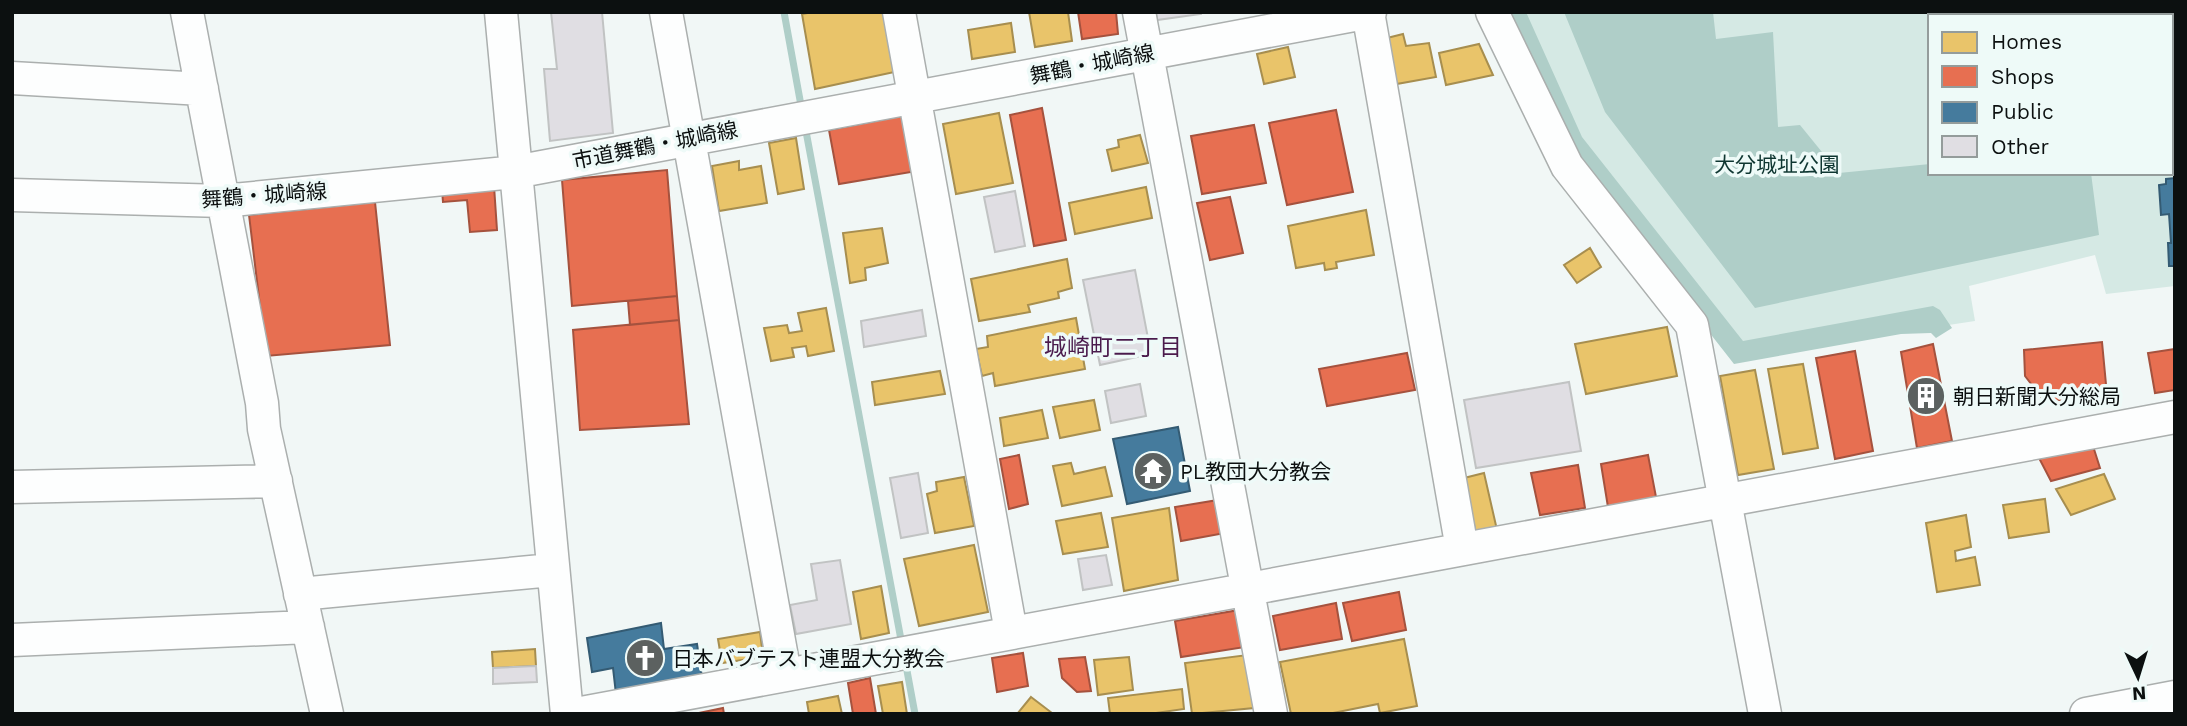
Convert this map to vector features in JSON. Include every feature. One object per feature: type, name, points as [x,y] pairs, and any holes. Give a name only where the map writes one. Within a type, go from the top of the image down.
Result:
[{"type":"street","points":[[187,12],[262,402],[264,429],[327,714]]},
{"type":"street","points":[[501,12],[566,714]]},
{"type":"street","points":[[666,12],[785,674]]},
{"type":"street","points":[[899,12],[1011,632]]},
{"type":"street","points":[[1139,12],[1271,714]]},
{"type":"street","points":[[1369,12],[1462,549]]},
{"type":"street","name":"舞鶴・城崎線","points":[[806,117],[1369,12]]},
{"type":"street","points":[[1492,12],[1567,166],[1692,325],[1765,714]]},
{"type":"street","points":[[12,78],[202,89]]},
{"type":"street","name":"市道舞鶴・城崎線","points":[[515,172],[806,117]]},
{"type":"street","name":"舞鶴・城崎線","points":[[12,195],[223,201],[515,172]]},
{"type":"street","points":[[576,714],[2175,416]]},
{"type":"street","points":[[12,487],[276,481]]},
{"type":"street","points":[[300,594],[552,570]]},
{"type":"street","points":[[12,640],[308,627]]},
{"type":"street","points":[[2086,714],[2175,697]]},
{"type":"green space","name":"大分城址公園","points":[[1513,12],[2175,12],[2175,286],[2106,294],[2095,255],[1969,286],[1975,321],[1737,357],[1570,150]]},
{"type":"shaded area","points":[[1507,12],[1526,12],[1582,137],[1743,341],[1933,306],[1940,310],[1952,328],[1936,338],[1931,333],[1901,334],[1734,364],[1572,157]]},
{"type":"shaded area","points":[[1564,12],[1713,12],[1716,39],[1773,32],[1778,127],[1800,125],[1839,173],[1928,164],[1928,175],[2091,175],[2099,235],[1755,308],[1605,112]]},
{"type":"building: Homes","points":[[887,12],[899,71],[815,89],[802,14]]},
{"type":"building: Homes","points":[[1029,12],[1068,12],[1072,41],[1035,47]]},
{"type":"building: Homes","points":[[1011,23],[1015,52],[972,59],[968,30]]},
{"type":"building: Homes","points":[[1403,34],[1406,46],[1429,43],[1436,77],[1391,85],[1383,39]]},
{"type":"building: Homes","points":[[1479,44],[1493,75],[1446,85],[1439,53]]},
{"type":"building: Homes","points":[[1288,47],[1295,77],[1264,84],[1257,54]]},
{"type":"building: Homes","points":[[999,113],[1013,183],[956,194],[943,124]]},
{"type":"building: Homes","points":[[1140,135],[1148,163],[1112,171],[1107,150],[1119,147],[1118,140]]},
{"type":"building: Homes","points":[[796,138],[804,189],[778,194],[769,143]]},
{"type":"building: Homes","points":[[739,161],[739,170],[761,166],[767,203],[719,211],[712,166]]},
{"type":"building: Homes","points":[[1146,187],[1152,218],[1075,234],[1069,203]]},
{"type":"building: Homes","points":[[1366,210],[1374,255],[1336,262],[1337,268],[1325,270],[1324,263],[1296,268],[1288,226]]},
{"type":"building: Homes","points":[[882,228],[888,263],[865,268],[866,280],[850,283],[843,233]]},
{"type":"building: Homes","points":[[1590,248],[1601,267],[1577,283],[1564,265]]},
{"type":"building: Homes","points":[[1067,259],[1072,288],[1058,292],[1059,298],[1028,305],[1030,312],[979,321],[971,279]]},
{"type":"building: Homes","points":[[826,308],[834,351],[808,356],[806,346],[792,348],[794,357],[771,361],[764,328],[787,325],[789,333],[802,331],[798,313]]},
{"type":"building: Homes","points":[[1076,318],[1085,369],[995,386],[993,373],[982,376],[976,349],[988,347],[987,336]]},
{"type":"building: Homes","points":[[1667,327],[1677,376],[1586,394],[1575,344]]},
{"type":"building: Homes","points":[[1803,364],[1818,448],[1783,454],[1768,369]]},
{"type":"building: Homes","points":[[1755,370],[1774,469],[1738,475],[1720,376]]},
{"type":"building: Homes","points":[[940,371],[945,394],[875,405],[872,382]]},
{"type":"building: Homes","points":[[1094,400],[1100,430],[1060,438],[1053,407]]},
{"type":"building: Homes","points":[[1042,410],[1048,438],[1004,446],[1000,418]]},
{"type":"building: Homes","points":[[1071,463],[1074,474],[1105,467],[1112,496],[1062,506],[1053,466]]},
{"type":"building: Homes","points":[[1484,473],[1497,530],[1476,534],[1464,478]]},
{"type":"building: Homes","points":[[2104,474],[2115,499],[2071,515],[2056,489]]},
{"type":"building: Homes","points":[[964,477],[974,526],[935,533],[927,494],[937,491],[936,482]]},
{"type":"building: Homes","points":[[2045,499],[2049,532],[2009,538],[2003,505]]},
{"type":"building: Homes","points":[[1169,508],[1178,580],[1124,591],[1112,518]]},
{"type":"building: Homes","points":[[1101,513],[1108,547],[1063,554],[1056,521]]},
{"type":"building: Homes","points":[[1966,515],[1971,547],[1955,551],[1956,561],[1975,557],[1980,585],[1937,592],[1926,523]]},
{"type":"building: Homes","points":[[974,545],[988,612],[919,626],[904,559]]},
{"type":"building: Homes","points":[[881,586],[889,633],[861,639],[853,592]]},
{"type":"building: Homes","points":[[760,632],[763,657],[722,663],[718,639]]},
{"type":"building: Homes","points":[[1404,639],[1417,706],[1380,713],[1378,704],[1328,714],[1291,714],[1280,662]]},
{"type":"building: Homes","points":[[535,649],[536,666],[493,668],[492,652]]},
{"type":"building: Homes","points":[[1247,655],[1254,708],[1192,714],[1185,663]]},
{"type":"building: Homes","points":[[1129,657],[1133,690],[1098,695],[1094,660]]},
{"type":"building: Homes","points":[[902,682],[907,714],[883,714],[878,686]]},
{"type":"building: Homes","points":[[1182,689],[1184,709],[1149,714],[1110,714],[1108,698]]},
{"type":"building: Homes","points":[[838,696],[842,714],[809,714],[807,702]]},
{"type":"building: Homes","points":[[1031,697],[1052,713],[1017,714]]},
{"type":"building: Shops","points":[[1078,12],[1116,12],[1118,34],[1082,39]]},
{"type":"building: Shops","points":[[1042,108],[1066,240],[1034,246],[1010,115]]},
{"type":"building: Shops","points":[[1336,110],[1353,192],[1287,205],[1269,123]]},
{"type":"building: Shops","points":[[906,115],[917,171],[839,184],[829,130]]},
{"type":"building: Shops","points":[[1254,125],[1266,183],[1202,194],[1191,136]]},
{"type":"building: Shops","points":[[667,170],[677,296],[572,306],[562,180]]},
{"type":"building: Shops","points":[[494,186],[497,230],[470,232],[467,200],[443,202],[442,190]]},
{"type":"building: Shops","points":[[1230,197],[1243,253],[1210,260],[1197,203]]},
{"type":"building: Shops","points":[[375,202],[390,345],[266,356],[249,215]]},
{"type":"building: Shops","points":[[677,296],[679,320],[630,325],[628,301]]},
{"type":"building: Shops","points":[[679,320],[689,424],[580,430],[573,330]]},
{"type":"building: Shops","points":[[2102,342],[2107,395],[2045,402],[2025,376],[2024,350]]},
{"type":"building: Shops","name":"朝日新聞大分総局","points":[[1933,344],[1952,441],[1917,448],[1901,352]]},
{"type":"building: Shops","points":[[2175,349],[2175,390],[2155,393],[2148,353]]},
{"type":"building: Shops","points":[[1855,351],[1873,451],[1835,459],[1816,358]]},
{"type":"building: Shops","points":[[1407,353],[1415,390],[1327,406],[1319,369]]},
{"type":"building: Shops","points":[[2093,446],[2100,468],[2051,481],[2039,458]]},
{"type":"building: Shops","points":[[1019,455],[1028,504],[1009,509],[1000,459]]},
{"type":"building: Shops","points":[[1648,455],[1656,497],[1608,507],[1601,464]]},
{"type":"building: Shops","points":[[1578,465],[1585,508],[1540,515],[1531,473]]},
{"type":"building: Shops","points":[[1218,500],[1225,533],[1181,541],[1175,507]]},
{"type":"building: Shops","points":[[1399,592],[1406,630],[1352,641],[1343,603]]},
{"type":"building: Shops","points":[[1336,603],[1342,639],[1280,650],[1273,616]]},
{"type":"building: Shops","points":[[1239,610],[1245,647],[1181,657],[1175,621]]},
{"type":"building: Shops","points":[[1023,653],[1028,686],[997,692],[992,658]]},
{"type":"building: Shops","points":[[1085,657],[1091,691],[1077,692],[1062,678],[1059,659]]},
{"type":"building: Shops","points":[[870,678],[876,714],[853,714],[848,683]]},
{"type":"building: Shops","points":[[723,708],[724,714],[694,714]]},
{"type":"building: Public","points":[[2175,178],[2175,266],[2169,266],[2169,214],[2161,215],[2159,185],[2166,184],[2166,179]]},
{"type":"building: Public","name":"PL教団大分教会","points":[[1178,427],[1190,491],[1127,504],[1113,439]]},
{"type":"building: Public","name":"日本バブテスト連盟大分教会","points":[[661,623],[664,649],[697,644],[702,677],[616,694],[613,668],[592,672],[587,638]]},
{"type":"building: Other","points":[[551,12],[602,12],[613,133],[550,141],[544,69],[557,69]]},
{"type":"building: Other","points":[[1156,12],[1201,12],[1201,14],[1157,20]]},
{"type":"building: Other","points":[[1015,191],[1025,246],[995,252],[984,197]]},
{"type":"building: Other","points":[[1135,270],[1151,354],[1100,365],[1083,280]]},
{"type":"building: Other","points":[[922,310],[926,336],[864,347],[861,321]]},
{"type":"building: Other","points":[[1569,382],[1581,451],[1476,468],[1464,400]]},
{"type":"building: Other","points":[[1140,384],[1146,416],[1111,423],[1105,391]]},
{"type":"building: Other","points":[[918,473],[928,533],[901,538],[890,478]]},
{"type":"building: Other","points":[[1106,555],[1112,585],[1083,590],[1078,559]]},
{"type":"building: Other","points":[[840,560],[851,624],[796,634],[790,605],[817,600],[811,564]]},
{"type":"building: Other","points":[[536,666],[537,682],[493,684],[493,668]]},
{"type":"waterway","points":[[784,12],[802,111]]},
{"type":"waterway","points":[[805,126],[902,645]]},
{"type":"waterway","points":[[905,660],[915,714]]},
{"type":"place","name":"朝日新聞大分総局","points":[[1926,396]]},
{"type":"place","name":"PL教団大分教会","points":[[1153,471]]},
{"type":"place","name":"日本バブテスト連盟大分教会","points":[[645,658]]},
{"type":"district","name":"城崎町二丁目","points":[[1113,347]]}]
